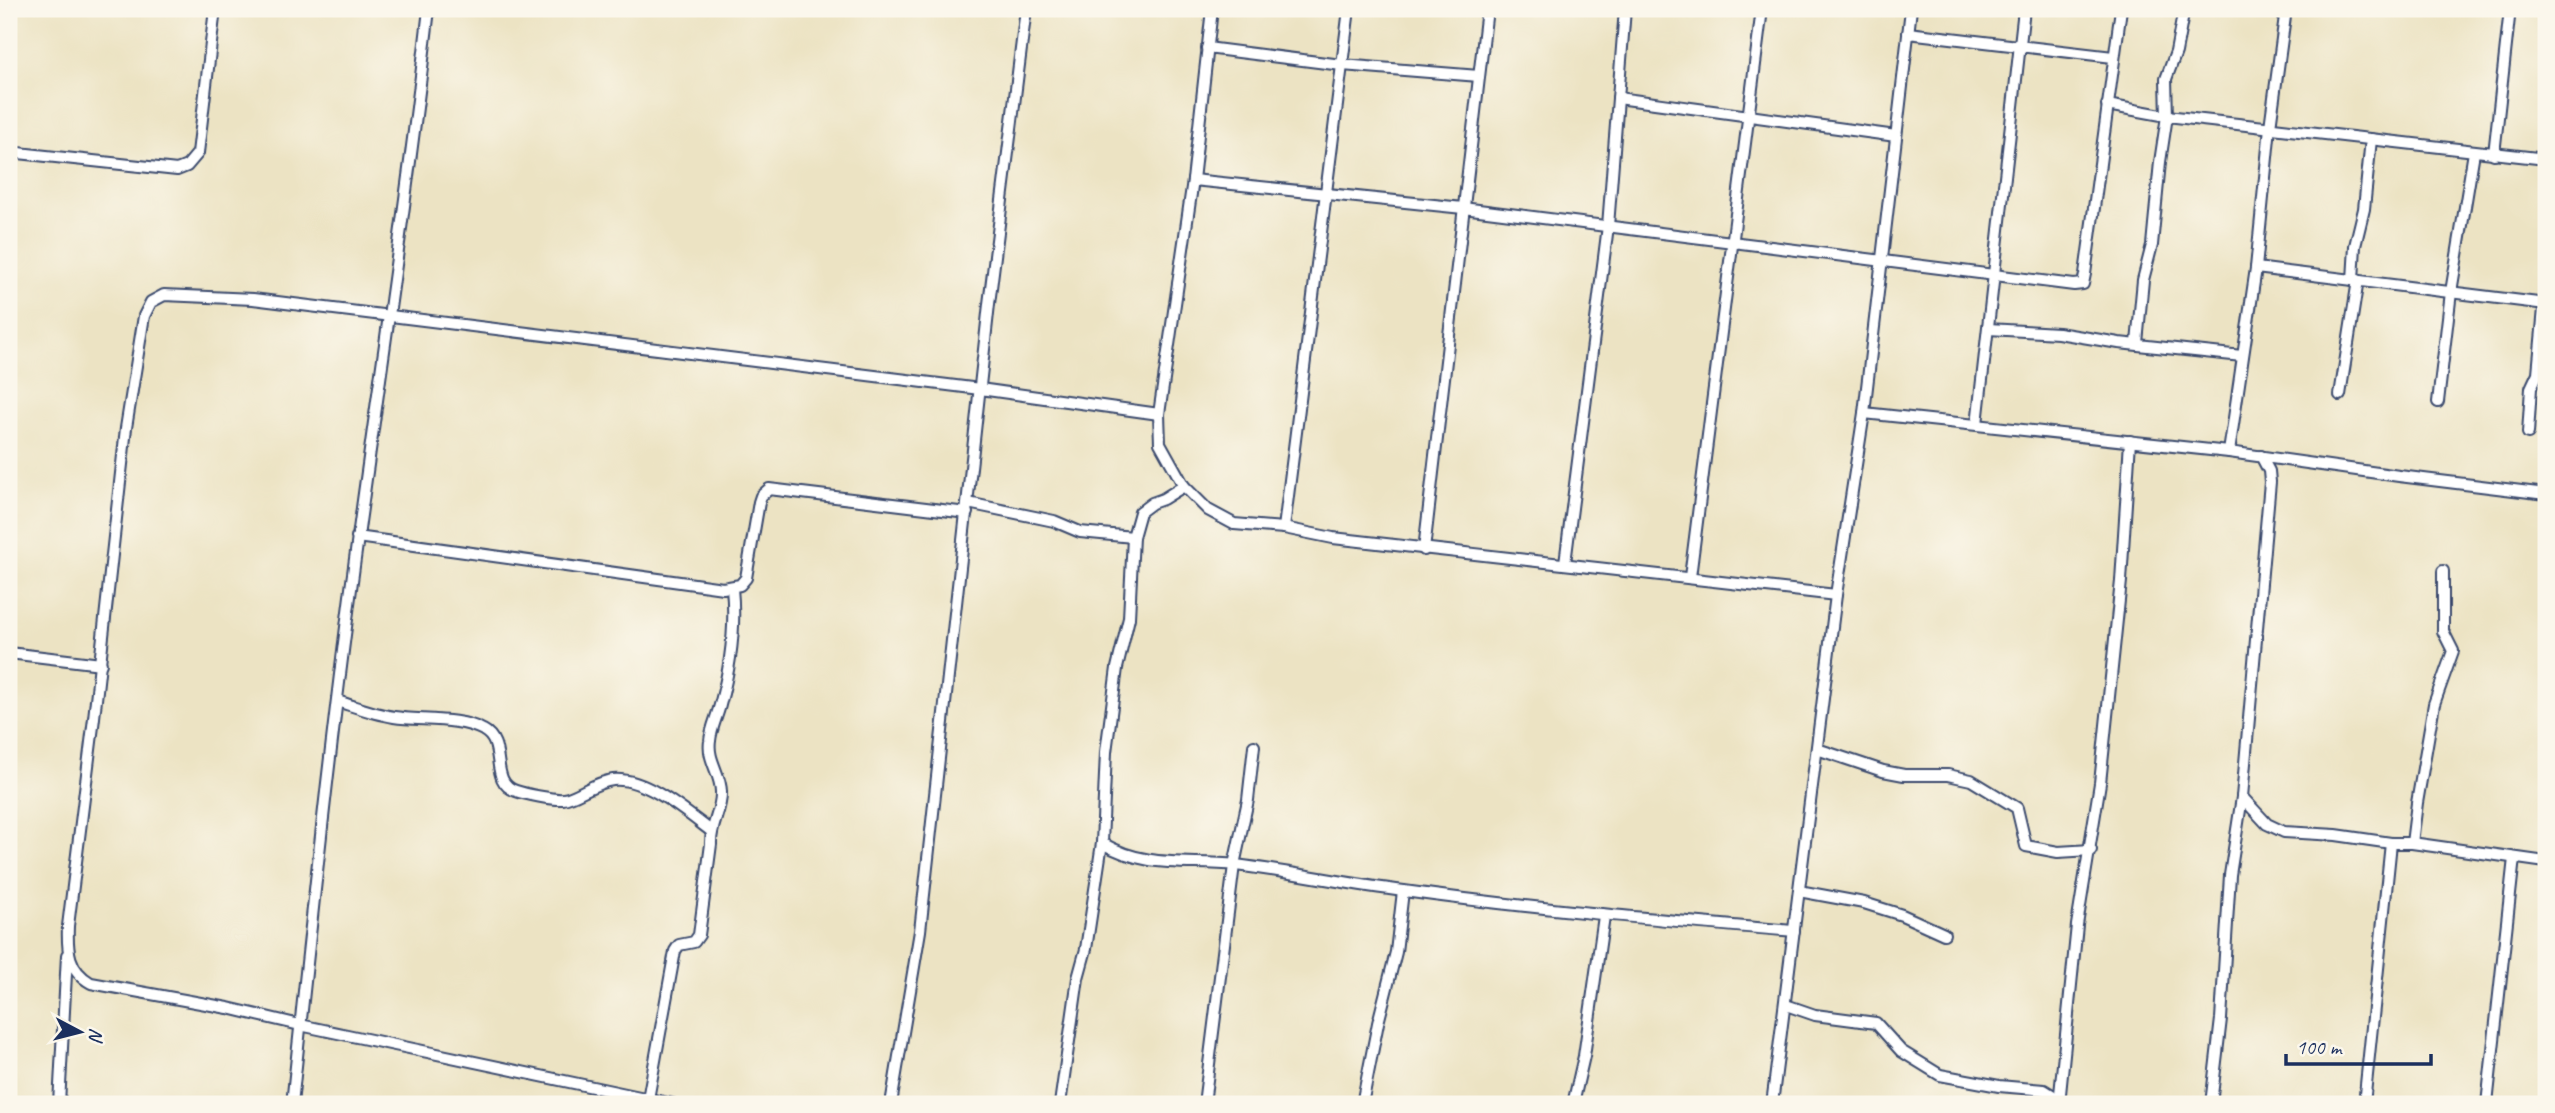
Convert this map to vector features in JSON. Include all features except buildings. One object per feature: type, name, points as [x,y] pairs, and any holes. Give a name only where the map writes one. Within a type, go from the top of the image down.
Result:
[{"type":"street","points":[[9,152],[177,170],[187,166],[198,153],[215,9]]},
{"type":"street","points":[[292,1104],[337,701],[429,9]]},
{"type":"street","points":[[891,1104],[920,931],[980,389],[1026,9]]},
{"type":"street","points":[[1212,9],[1193,180],[1159,414],[1160,443],[1184,486],[1208,509],[1234,524],[1284,528],[1334,538],[1424,550],[1690,577],[1836,596]]},
{"type":"street","points":[[1284,528],[1349,9]]},
{"type":"street","points":[[1424,550],[1487,9]]},
{"type":"street","points":[[1565,563],[1608,226],[1625,9]]},
{"type":"street","points":[[1690,577],[1762,9]]},
{"type":"street","points":[[1772,1104],[1836,596],[1864,413],[1912,9]]},
{"type":"street","points":[[1977,424],[2024,9]]},
{"type":"street","points":[[1193,180],[1463,208],[1731,240],[1995,276],[2083,284],[2121,9]]},
{"type":"street","points":[[2137,343],[2143,280],[2152,246],[2167,116],[2166,79],[2176,52],[2184,9]]},
{"type":"street","points":[[2229,452],[2256,268],[2270,127],[2286,9]]},
{"type":"street","points":[[2494,154],[2510,9]]},
{"type":"street","points":[[1908,33],[2113,57]]},
{"type":"street","points":[[1207,48],[1342,65],[1479,76]]},
{"type":"street","points":[[1618,98],[1896,136]]},
{"type":"street","points":[[2107,105],[2167,116],[2546,159]]},
{"type":"street","points":[[2340,395],[2371,139]]},
{"type":"street","points":[[2438,402],[2451,292],[2474,152]]},
{"type":"street","points":[[2256,268],[2545,304]]},
{"type":"street","points":[[2528,433],[2531,388],[2538,373],[2546,287]]},
{"type":"street","points":[[59,1104],[67,948],[126,428],[144,316],[151,303],[164,295],[253,299],[980,389],[1159,414]]},
{"type":"street","points":[[1988,329],[2059,333],[2119,343],[2242,355]]},
{"type":"street","points":[[1864,413],[2229,452],[2546,494]]},
{"type":"street","points":[[2058,1104],[2077,925],[2100,783],[2121,581],[2130,441]]},
{"type":"street","points":[[2211,1104],[2221,1019],[2230,875],[2242,797],[2270,482],[2269,471],[2261,456]]},
{"type":"street","points":[[1060,1104],[1101,843],[1106,752],[1117,668],[1129,618],[1133,537],[1140,512],[1184,486]]},
{"type":"street","points":[[358,537],[723,589],[740,585],[746,578],[759,502],[769,489],[968,508],[1054,521],[1080,532],[1133,537]]},
{"type":"street","points":[[2412,843],[2434,704],[2453,651],[2443,631],[2443,571]]},
{"type":"street","points":[[648,1099],[675,951],[679,945],[694,942],[699,935],[711,831],[721,794],[720,783],[709,757],[709,742],[734,638],[732,588]]},
{"type":"street","points":[[9,653],[100,663]]},
{"type":"street","points":[[337,701],[393,717],[459,723],[481,729],[493,737],[500,763],[500,778],[506,787],[516,791],[563,799],[598,783],[628,781],[643,786],[711,831]]},
{"type":"street","points":[[1204,1104],[1234,865],[1248,800],[1254,746]]},
{"type":"street","points":[[1817,749],[1883,771],[1948,775],[1971,780],[2017,808],[2026,846],[2058,852],[2091,850]]},
{"type":"street","points":[[2242,797],[2267,824],[2284,832],[2412,843],[2546,862]]},
{"type":"street","points":[[1101,843],[1120,854],[1143,860],[1234,865],[1403,891],[1604,916],[1794,931]]},
{"type":"street","points":[[2364,1104],[2391,843]]},
{"type":"street","points":[[2487,1104],[2514,858]]},
{"type":"street","points":[[1362,1104],[1396,952],[1403,891]]},
{"type":"street","points":[[1799,891],[1864,902],[1944,934]]},
{"type":"street","points":[[1573,1104],[1584,1056],[1604,916]]},
{"type":"street","points":[[67,948],[77,972],[91,983],[228,1008],[300,1026],[673,1104]]},
{"type":"street","points":[[1786,1005],[1802,1012],[1877,1023],[1893,1044],[1940,1075],[1986,1084],[2044,1090],[2052,1095],[2058,1104]]}]
